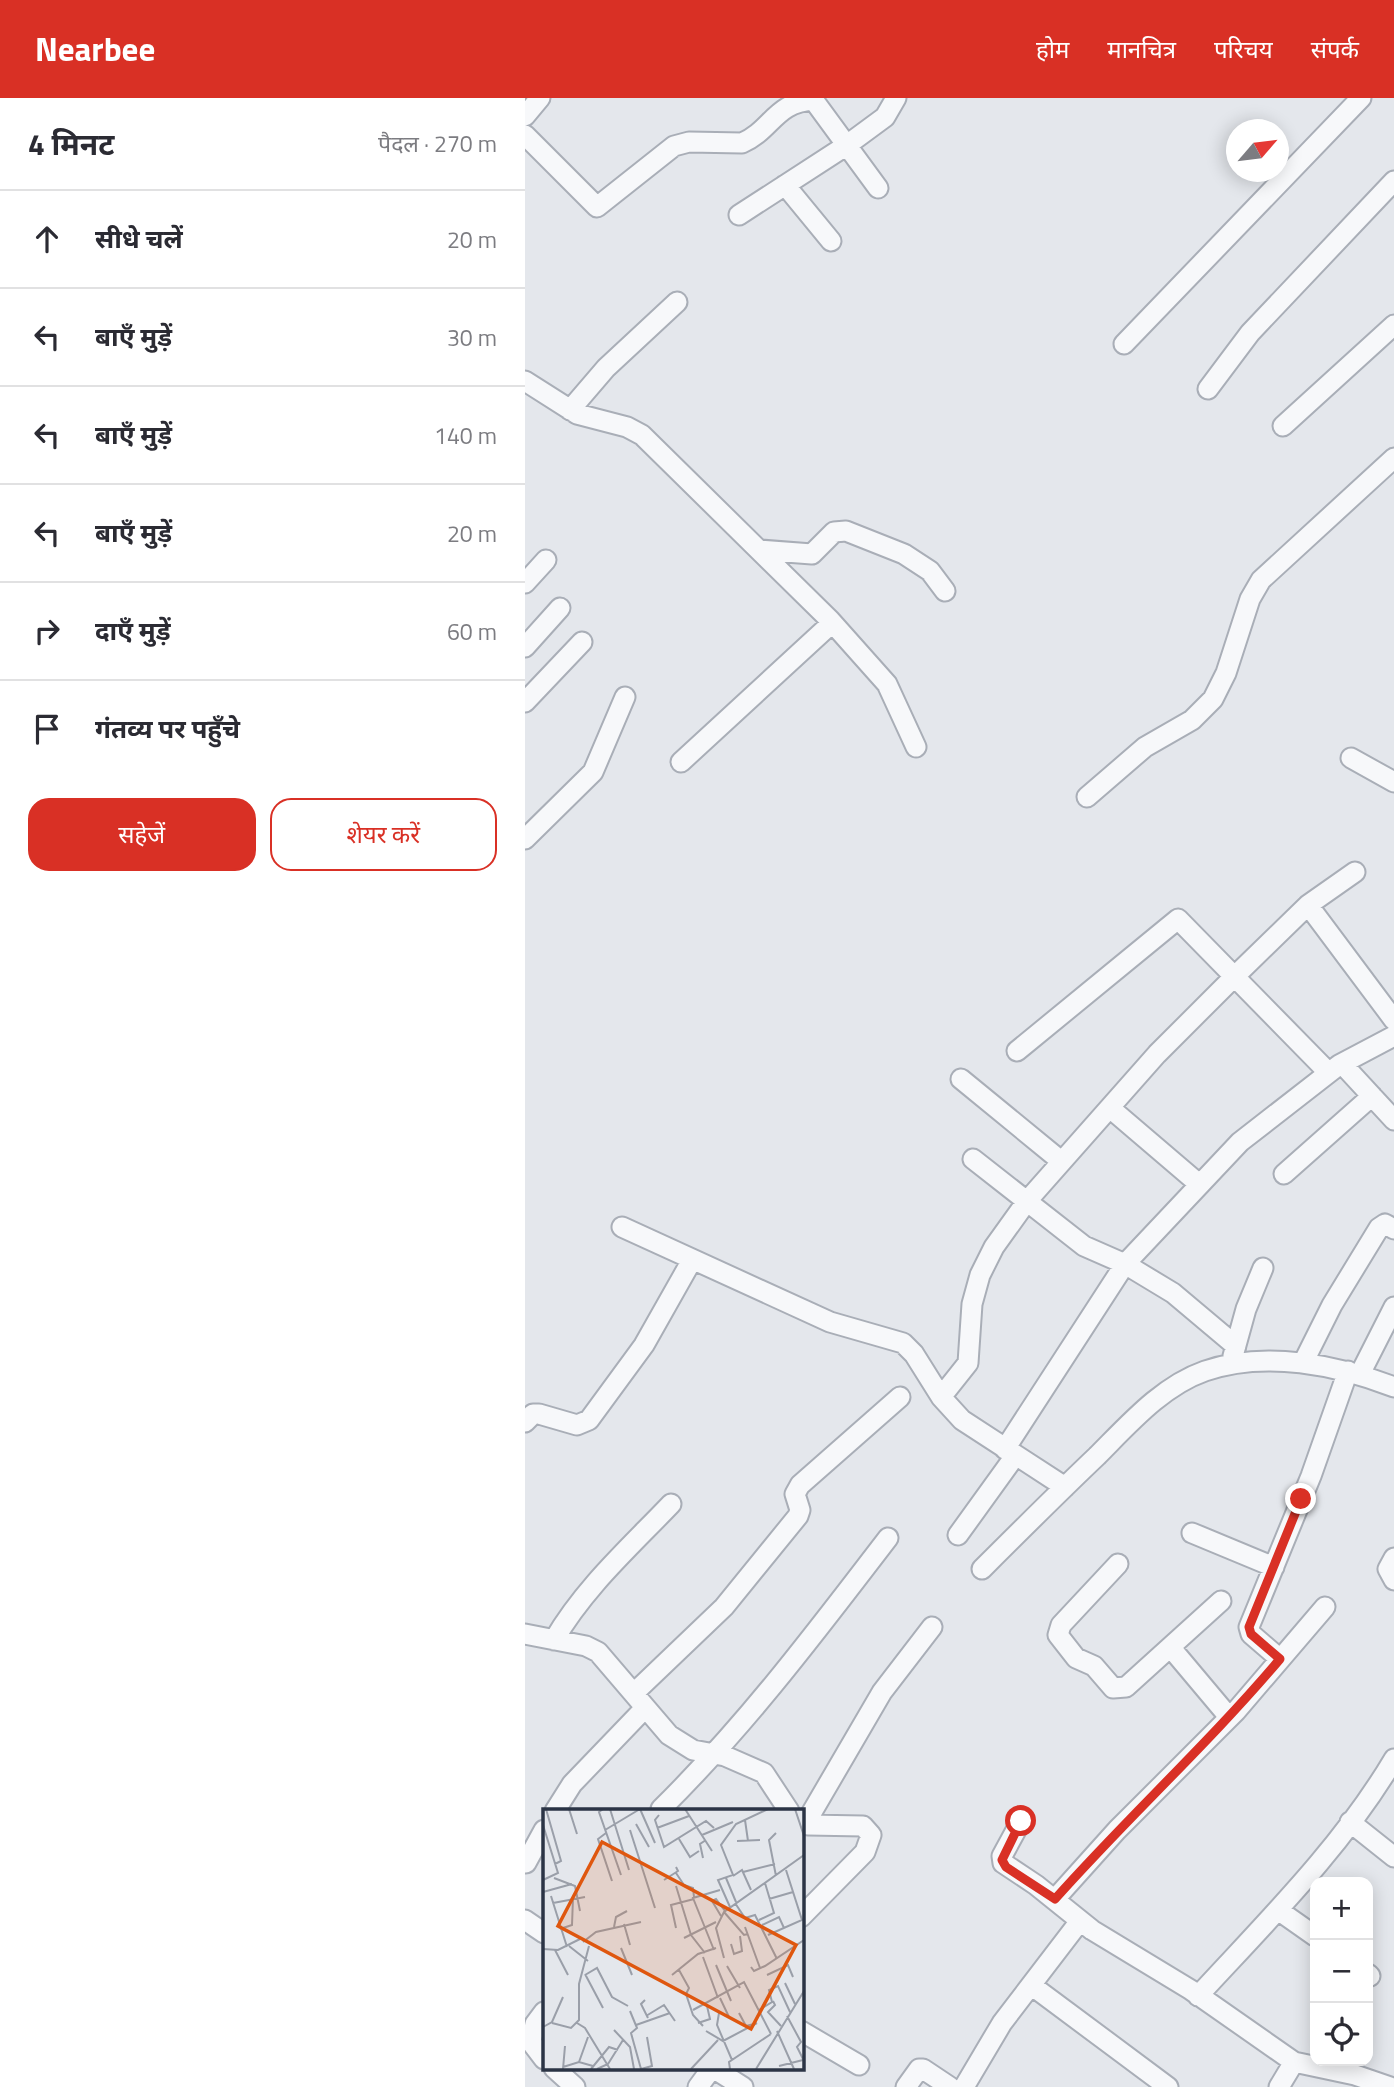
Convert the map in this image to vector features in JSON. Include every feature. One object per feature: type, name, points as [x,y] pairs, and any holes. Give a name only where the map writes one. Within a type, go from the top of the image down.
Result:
[{"type":"street","points":[[525,116],[540,98]]},
{"type":"street","points":[[740,215],[848,145],[885,117],[896,98]]},
{"type":"street","points":[[1124,344],[1361,98]]},
{"type":"street","points":[[525,135],[594,206],[600,206],[674,146],[689,142],[741,144],[792,103],[813,99],[878,188]]},
{"type":"street","points":[[1208,389],[1250,332],[1394,181]]},
{"type":"street","points":[[785,185],[831,242]]},
{"type":"street","points":[[570,410],[606,368],[677,302]]},
{"type":"street","points":[[1283,426],[1394,325]]},
{"type":"street","points":[[525,382],[570,410],[627,427],[642,435],[761,550],[887,684],[916,747]]},
{"type":"street","points":[[1087,797],[1145,747],[1202,712],[1221,685],[1250,599],[1261,580],[1394,458]]},
{"type":"street","points":[[761,550],[812,554],[834,533],[846,531],[904,554],[930,571],[945,591]]},
{"type":"street","points":[[525,583],[546,560]]},
{"type":"street","points":[[525,647],[561,608]]},
{"type":"street","points":[[681,762],[832,623]]},
{"type":"street","points":[[525,702],[582,642]]},
{"type":"street","points":[[525,839],[593,772],[625,697]]},
{"type":"street","points":[[1351,758],[1394,782]]},
{"type":"street","points":[[941,1397],[965,1368],[970,1357],[972,1304],[980,1275],[994,1247],[1027,1200],[1157,1054],[1233,978],[1308,905],[1355,873]]},
{"type":"street","points":[[1308,905],[1394,1020]]},
{"type":"street","points":[[1017,1051],[1178,919],[1233,978],[1333,1068],[1372,1096],[1394,1120]]},
{"type":"street","points":[[958,1535],[1125,1264],[1199,1184],[1264,1121],[1333,1068],[1394,1036]]},
{"type":"street","points":[[961,1079],[1061,1161]]},
{"type":"street","points":[[1284,1174],[1372,1096]]},
{"type":"street","points":[[1110,1108],[1199,1184]]},
{"type":"street","points":[[973,1159],[1084,1245],[1125,1264],[1174,1293],[1233,1355]]},
{"type":"street","points":[[1303,1363],[1332,1305],[1380,1228],[1385,1224],[1394,1229]]},
{"type":"street","points":[[622,1227],[830,1322],[903,1343],[914,1354],[941,1397],[962,1420],[1065,1487]]},
{"type":"street","points":[[525,1422],[533,1414],[577,1425],[589,1420],[644,1345],[692,1260]]},
{"type":"street","points":[[1233,1355],[1245,1309],[1263,1268]]},
{"type":"street","points":[[1280,1659],[1251,1634],[1249,1627],[1354,1373],[1394,1307]]},
{"type":"street","points":[[982,1569],[1144,1409],[1173,1387],[1233,1355],[1303,1363],[1354,1373],[1394,1387]]},
{"type":"street","points":[[556,1809],[572,1784],[639,1701],[724,1607],[798,1516],[800,1510],[795,1494],[800,1485],[900,1397]]},
{"type":"street","points":[[554,1640],[600,1577],[671,1504]]},
{"type":"street","points":[[1192,1533],[1273,1567]]},
{"type":"street","points":[[661,1809],[717,1754],[795,1660],[888,1538]]},
{"type":"street","points":[[1394,1558],[1388,1569],[1394,1580]]},
{"type":"street","points":[[1118,1564],[1061,1625],[1059,1640],[1080,1661],[1094,1665],[1113,1688],[1121,1690],[1221,1601]]},
{"type":"street","points":[[1055,1899],[1117,1830],[1229,1717],[1325,1606]]},
{"type":"street","points":[[803,1915],[865,1852],[871,1835],[863,1826],[803,1823],[889,1682],[932,1627]]},
{"type":"street","points":[[525,1634],[599,1652],[639,1701],[681,1744],[717,1754],[764,1773],[788,1809]]},
{"type":"street","points":[[1171,1648],[1229,1717]]},
{"type":"street","points":[[1198,1996],[1278,1910],[1350,1822],[1394,1759]]},
{"type":"street","points":[[1021,1821],[1002,1860],[1006,1867],[1055,1899],[1080,1921],[1198,1996],[1294,2062],[1355,2075],[1390,2087]]},
{"type":"street","points":[[1350,1822],[1394,1857]]},
{"type":"street","points":[[526,1863],[543,1832]]},
{"type":"street","points":[[1278,1910],[1310,1932]]},
{"type":"street","points":[[525,1920],[543,1932]]},
{"type":"street","points":[[964,2087],[1002,2023],[1080,1921]]},
{"type":"street","points":[[1031,1985],[1168,2087]]},
{"type":"street","points":[[543,2013],[535,2024],[531,2042],[543,2058]]},
{"type":"street","points":[[803,2032],[859,2065]]},
{"type":"street","points":[[1279,2087],[1294,2062]]},
{"type":"street","points":[[906,2087],[919,2069],[923,2068],[950,2087]]},
{"type":"street","points":[[556,2070],[575,2087]]},
{"type":"street","points":[[698,2087],[711,2070]]},
{"type":"street","points":[[715,2070],[743,2087]]},
{"type":"route","points":[[1021,1821],[1002,1860],[1006,1867],[1055,1899],[1117,1830],[1236,1710],[1280,1659],[1251,1634],[1249,1627],[1301,1499]]}]
